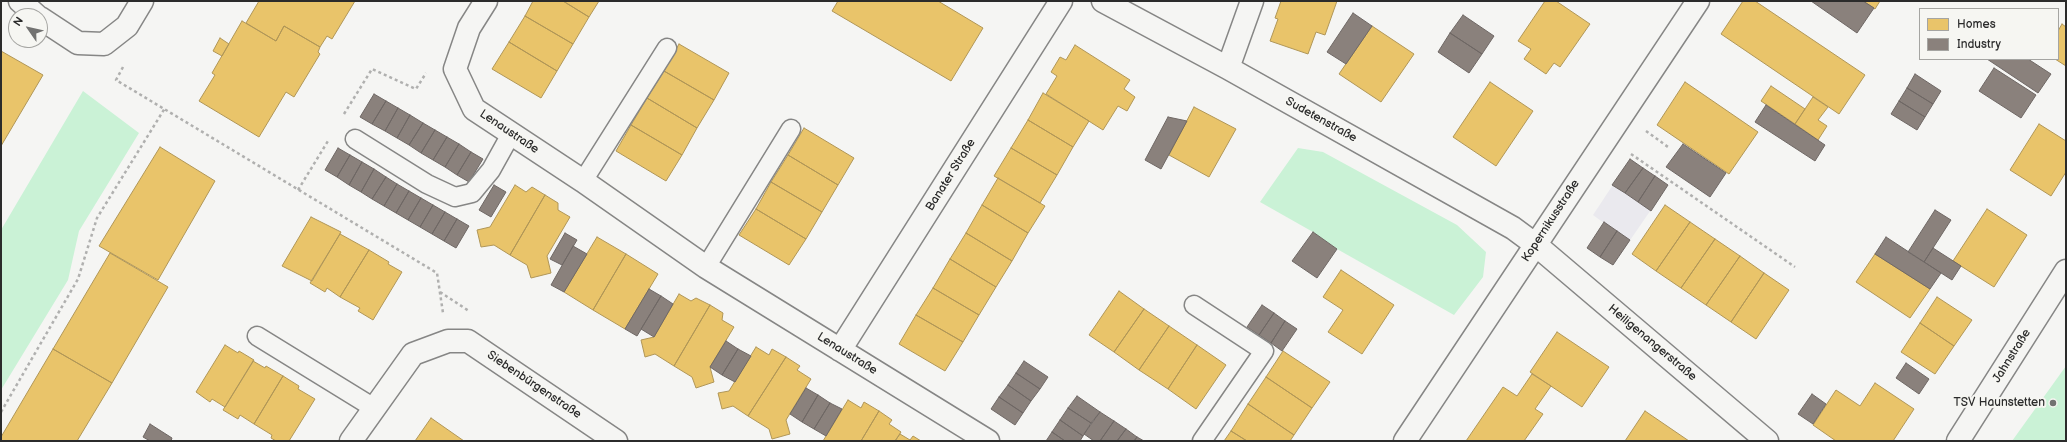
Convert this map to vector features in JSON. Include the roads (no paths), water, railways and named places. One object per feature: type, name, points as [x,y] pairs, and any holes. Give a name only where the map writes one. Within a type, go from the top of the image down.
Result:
[{"type":"street","points":[[20,1],[28,8]]},
{"type":"street","points":[[48,23],[78,43],[104,44],[126,26],[142,1]]},
{"type":"street","name":"Lenaustraße","points":[[486,1],[469,28],[455,69],[474,109],[583,181],[706,267],[988,441]]},
{"type":"street","name":"Banater Straße","points":[[840,350],[1061,1]]},
{"type":"street","name":"Sudetenstraße","points":[[1103,1],[1228,68],[1513,228],[1536,245]]},
{"type":"street","points":[[1228,68],[1252,1]]},
{"type":"street","name":"Kopernikusstraße","points":[[1405,441],[1698,1]]},
{"type":"street","name":"Heiligenangerstraße","points":[[1536,245],[1767,441]]},
{"type":"street","name":"Jahnstraße","points":[[1958,441],[2066,271]]},
{"type":"street","name":"Siebenbürgenstraße","points":[[374,408],[414,354],[448,341],[468,341],[616,441]]},
{"type":"street","points":[[351,441],[374,408]]},
{"type":"lane","points":[[583,181],[666,48]]},
{"type":"lane","points":[[706,267],[791,129]]},
{"type":"lane","points":[[355,139],[427,184],[455,197],[472,193],[491,170],[511,134]]},
{"type":"lane","points":[[1194,305],[1264,351],[1202,441]]},
{"type":"lane","points":[[257,336],[374,408]]},
{"type":"place","name":"TSV Haunstetten","points":[[2053,403]]}]
